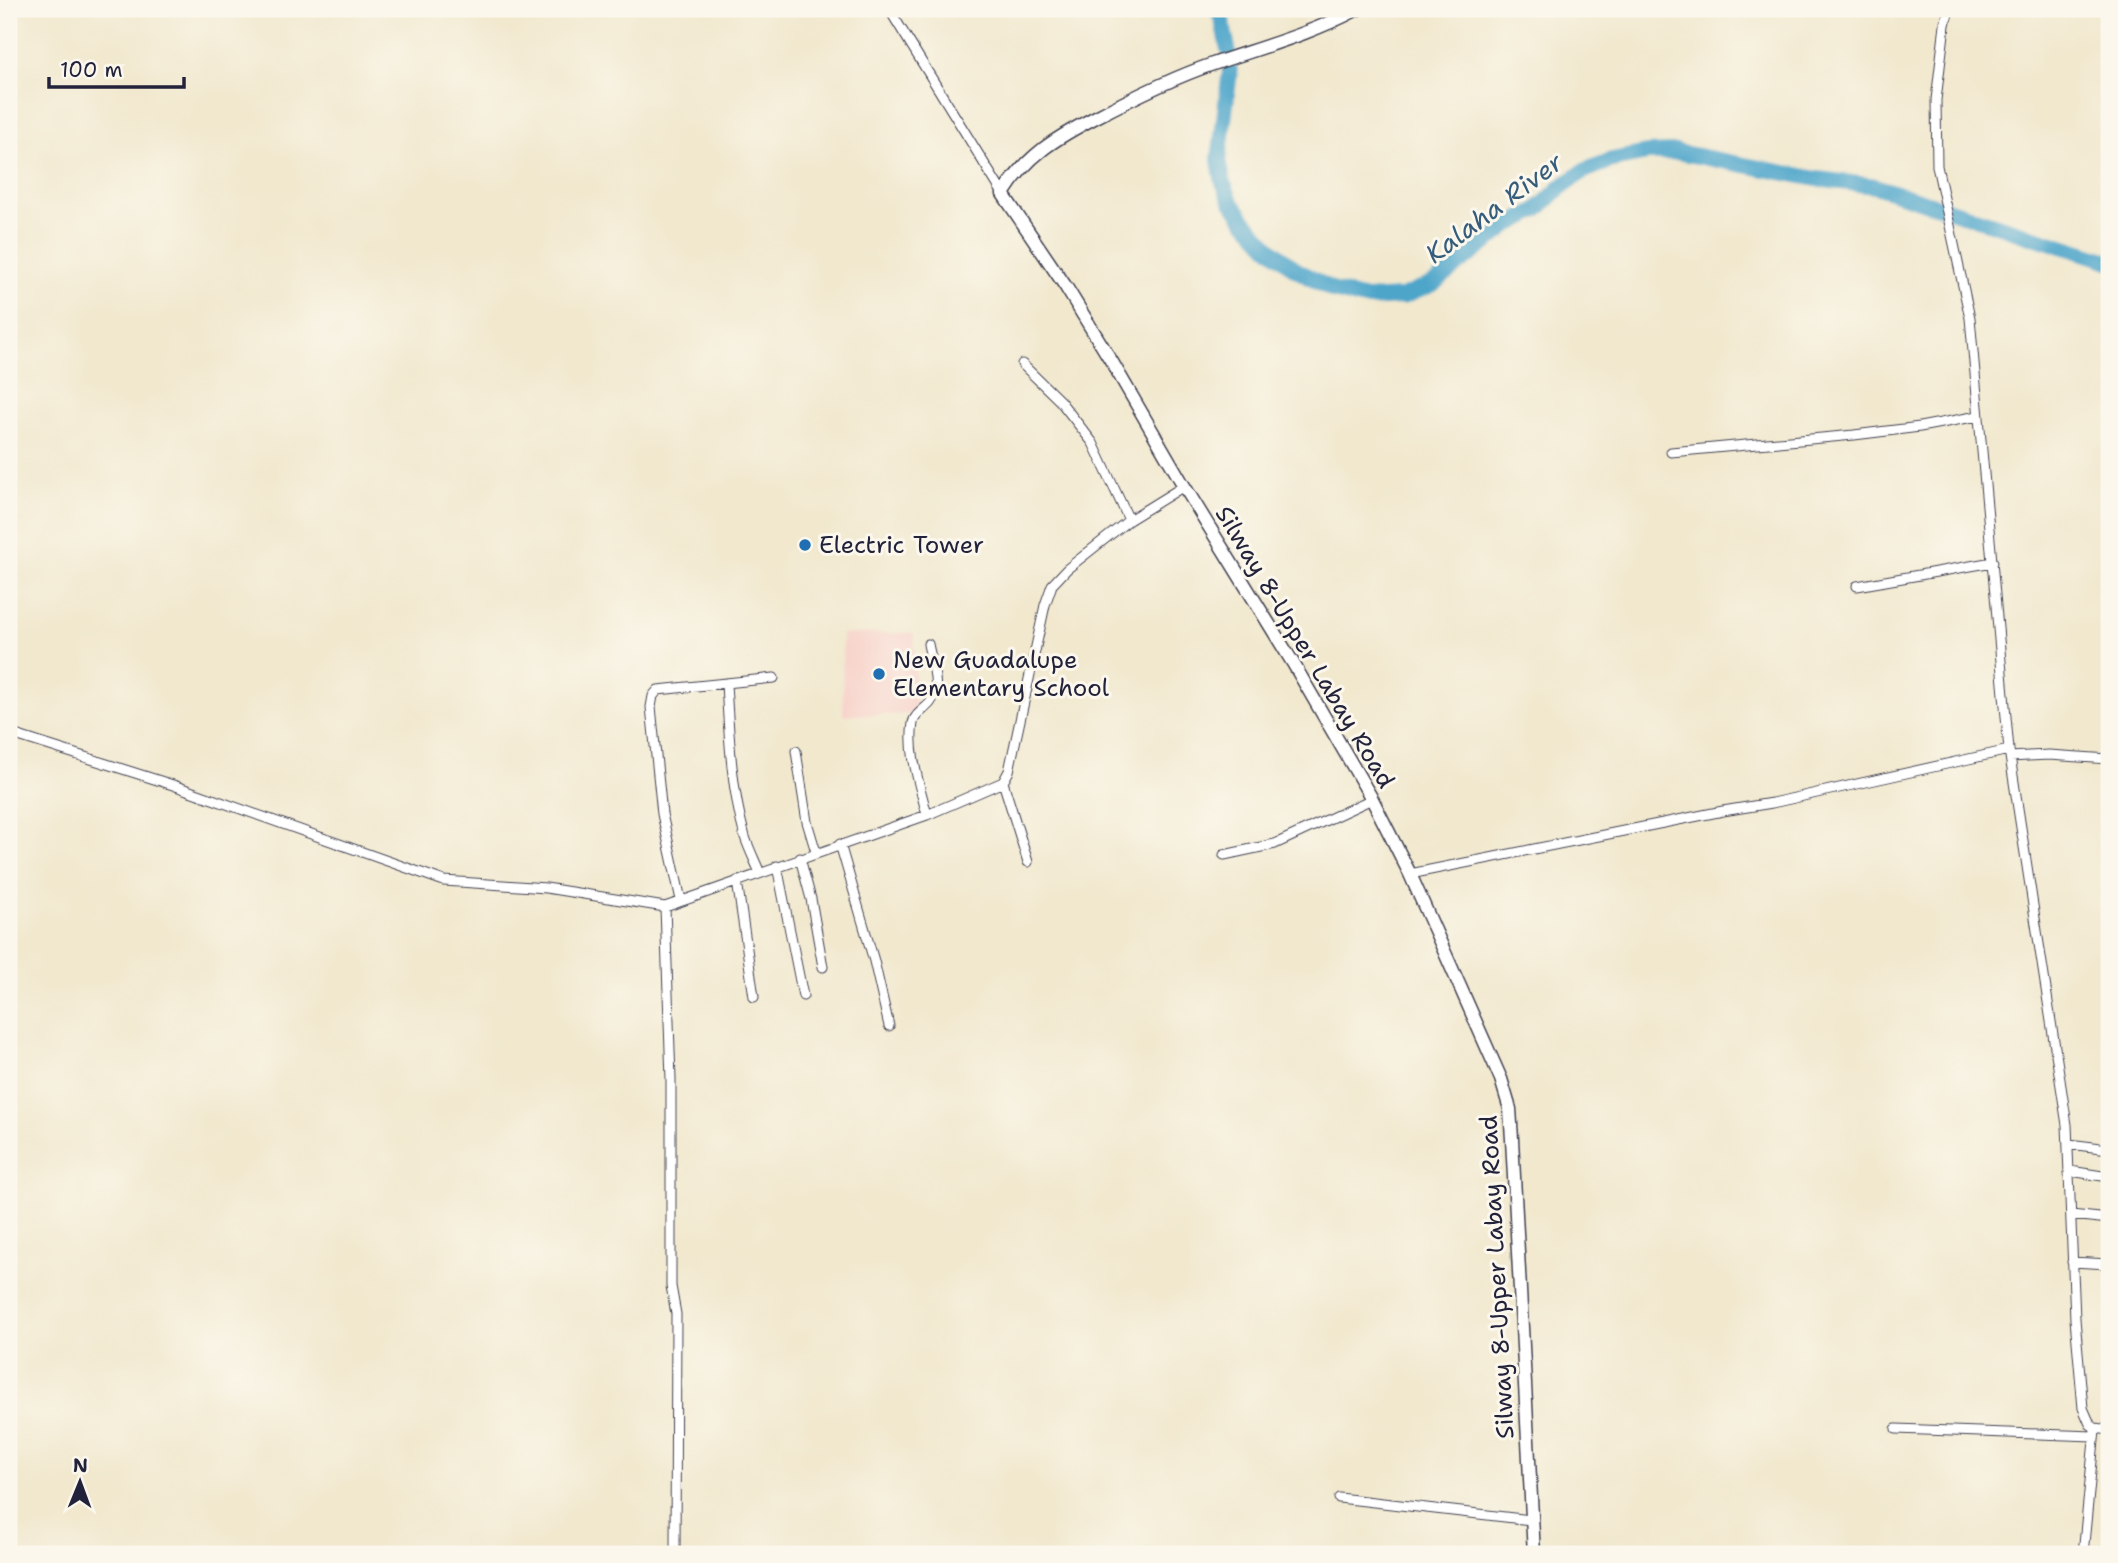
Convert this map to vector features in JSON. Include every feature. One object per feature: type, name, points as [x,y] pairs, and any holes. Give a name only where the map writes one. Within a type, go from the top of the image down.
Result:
[{"type":"main road","points":[[1003,194],[1032,157],[1063,135],[1116,107],[1212,64],[1294,38],[1357,9]]},
{"type":"main road","name":"Silway 8-Upper Labay Road","points":[[1003,194],[1066,287],[1372,799],[1410,874],[1497,1069],[1510,1109],[1534,1554]]},
{"type":"street","points":[[889,9],[1003,194]]},
{"type":"street","points":[[1949,9],[1936,100],[1940,186],[1970,318],[2010,753],[2063,1088],[2069,1144],[2072,1262],[2083,1408],[2095,1432],[2083,1554]]},
{"type":"street","points":[[1023,364],[1060,401],[1093,443],[1129,520]]},
{"type":"street","points":[[1671,452],[1854,435],[1978,416]]},
{"type":"street","points":[[9,733],[173,785],[444,881],[546,888],[665,907],[927,815],[1003,782],[1009,771],[1045,605],[1052,585],[1067,569],[1129,520],[1184,486]]},
{"type":"street","points":[[1857,586],[1993,562]]},
{"type":"street","points":[[927,815],[914,760],[913,723],[915,717],[930,703],[934,692],[928,645]]},
{"type":"street","points":[[681,900],[662,814],[652,701],[655,693],[662,689],[774,678]]},
{"type":"street","points":[[726,683],[730,758],[744,835],[760,873]]},
{"type":"street","points":[[796,751],[807,822],[816,852]]},
{"type":"street","points":[[1410,874],[2010,753],[2109,758]]},
{"type":"street","points":[[1003,782],[1028,862]]},
{"type":"street","points":[[1224,855],[1275,844],[1372,799]]},
{"type":"street","points":[[840,844],[874,961],[889,1026]]},
{"type":"street","points":[[800,858],[823,967]]},
{"type":"street","points":[[777,866],[803,996]]},
{"type":"street","points":[[737,880],[754,997]]},
{"type":"street","points":[[665,907],[671,1090],[671,1286],[676,1314],[675,1554]]},
{"type":"street","points":[[2069,1144],[2109,1149]]},
{"type":"street","points":[[2070,1171],[2109,1177]]},
{"type":"street","points":[[2071,1215],[2109,1219]]},
{"type":"street","points":[[2072,1262],[2109,1264]]},
{"type":"street","points":[[1896,1429],[2109,1430]]},
{"type":"street","points":[[1339,1498],[1531,1520]]},
{"type":"shaded area","name":"New Guadalupe Elementary School","points":[[914,633],[916,714],[843,715],[842,634]]},
{"type":"waterway","name":"Kalaha River","points":[[1217,9],[1228,49]]},
{"type":"waterway","name":"Kalaha River","points":[[1230,71],[1219,160],[1223,182],[1231,201],[1268,246],[1295,269],[1334,291],[1365,299],[1402,297],[1433,284],[1509,225],[1537,210],[1560,188],[1584,171],[1612,160],[1647,153],[1677,152],[1817,179],[1875,186],[2109,261]]},
{"type":"place","name":"Electric Tower","points":[[805,545]]},
{"type":"place","name":"New Guadalupe Elementary School","points":[[879,674]]}]
